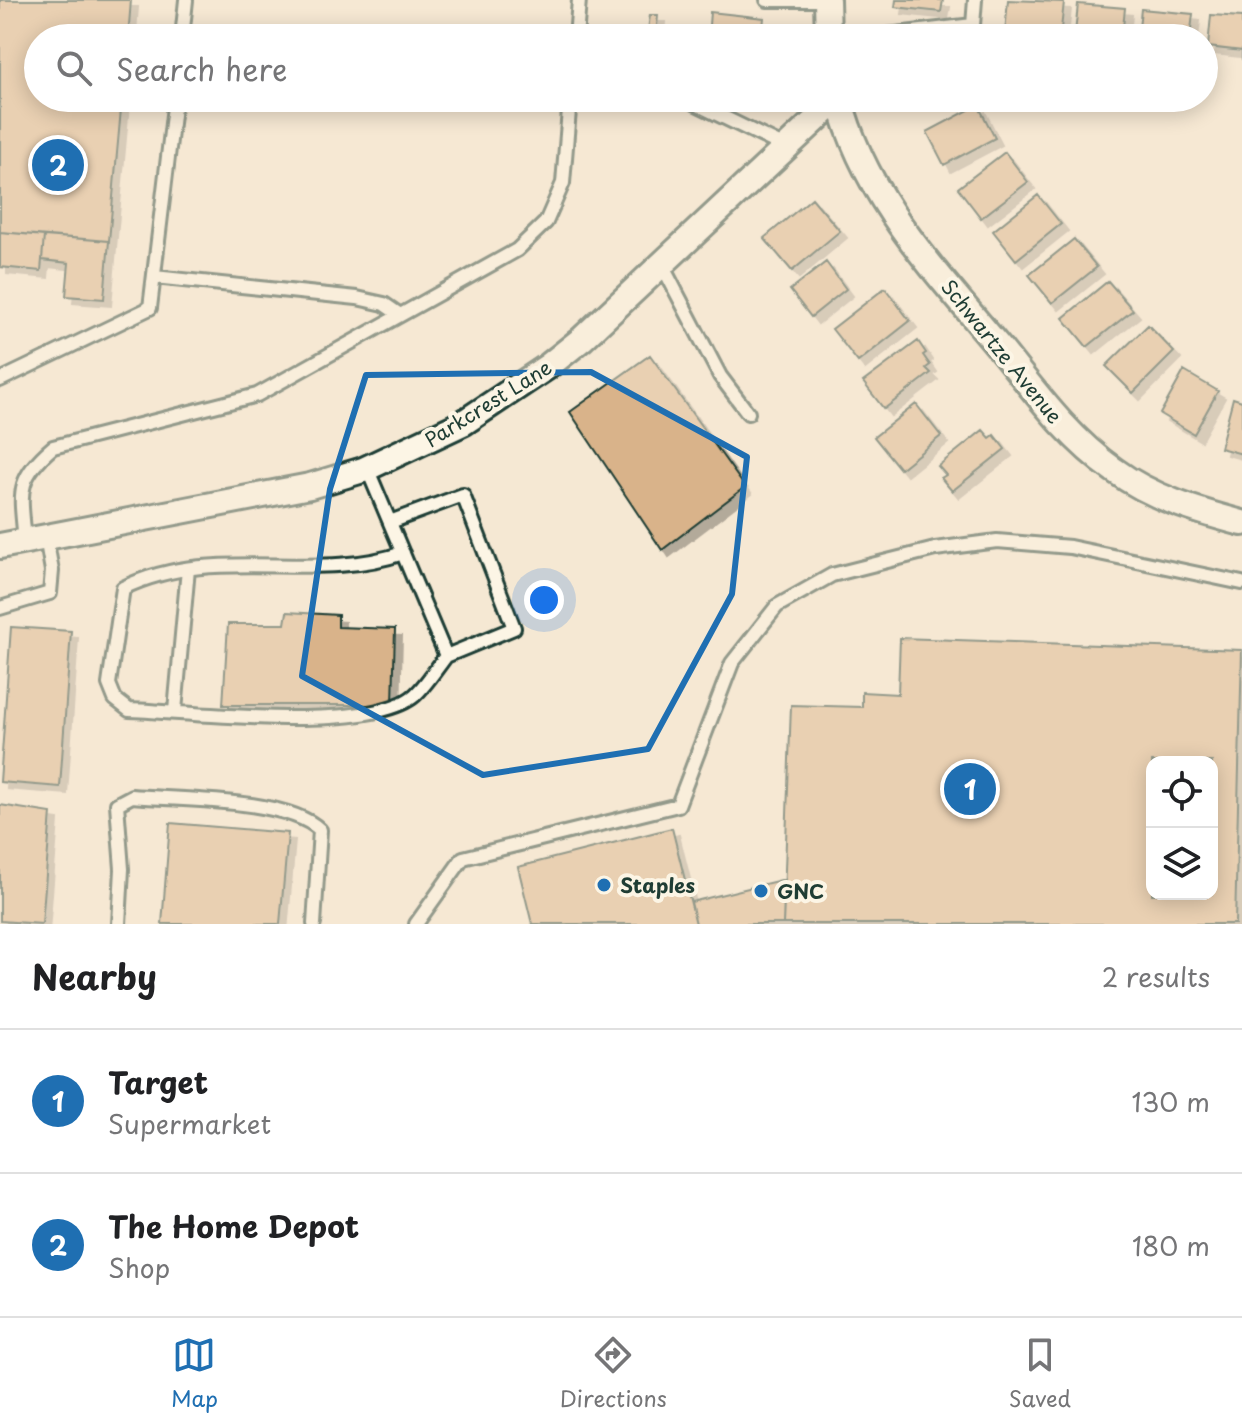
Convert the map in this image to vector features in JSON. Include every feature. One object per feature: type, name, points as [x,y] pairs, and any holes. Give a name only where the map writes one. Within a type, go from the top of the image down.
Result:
[{"type":"street","points":[[827,0],[828,24]]},
{"type":"street","name":"Parkcrest Lane","points":[[0,546],[310,486],[367,468],[463,423],[547,367],[824,112]]},
{"type":"street","name":"Schwartze Avenue","points":[[844,112],[859,158],[898,225],[1064,427],[1115,471],[1154,494],[1196,511],[1242,523]]},
{"type":"lane","points":[[183,24],[186,0]]},
{"type":"lane","points":[[577,24],[579,0]]},
{"type":"lane","points":[[767,0],[815,0]]},
{"type":"lane","points":[[973,24],[975,0]]},
{"type":"lane","points":[[0,380],[150,308],[173,112]]},
{"type":"lane","points":[[0,608],[50,593],[52,571],[35,539],[20,486],[32,465],[53,447],[257,395],[517,250],[546,222],[563,183],[569,112]]},
{"type":"lane","points":[[713,112],[785,147]]},
{"type":"lane","points":[[661,263],[720,376],[748,413]]},
{"type":"lane","points":[[154,277],[357,298],[384,304],[400,315]]},
{"type":"lane","points":[[367,468],[446,656]]},
{"type":"lane","points":[[390,522],[463,495],[514,628],[446,656],[414,696],[386,710],[364,715],[314,717],[129,710],[115,699],[109,684],[123,588],[154,572],[239,563],[371,564],[403,553]]},
{"type":"lane","points":[[416,924],[463,858],[678,805],[732,663],[777,606],[832,575],[935,549],[997,541],[1070,547],[1242,583]]},
{"type":"lane","points":[[175,711],[188,569]]},
{"type":"lane","points":[[119,924],[122,869],[117,804],[132,796],[278,808],[310,819],[320,830],[314,924]]},
{"type":"highlighted area","points":[[591,372],[747,457],[732,594],[648,749],[483,775],[302,676],[330,489],[366,375]]},
{"type":"building","points":[[0,0],[131,0],[129,24],[24,24],[24,112],[121,112],[109,241],[0,232]]},
{"type":"building","points":[[896,0],[943,0],[941,12],[895,7]]},
{"type":"building","points":[[1008,0],[1064,2],[1062,24],[1006,24]]},
{"type":"building","points":[[1078,4],[1125,8],[1123,24],[1076,24]]},
{"type":"building","points":[[1141,9],[1193,14],[1192,24],[1139,24]]},
{"type":"building","points":[[710,12],[764,18],[763,24],[709,24]]},
{"type":"building","points":[[650,15],[658,15],[657,24],[649,24]]},
{"type":"building","points":[[1211,15],[1242,17],[1242,51],[1218,48],[1218,24],[1210,24]]},
{"type":"building","points":[[965,112],[982,112],[995,138],[944,165],[927,132]]},
{"type":"building","points":[[1005,152],[1028,182],[981,218],[958,188]]},
{"type":"building","points":[[1038,195],[1061,224],[1016,260],[993,231]]},
{"type":"building","points":[[812,198],[840,231],[792,271],[764,238]]},
{"type":"building","points":[[0,232],[44,236],[41,271],[0,267]]},
{"type":"building","points":[[44,236],[109,241],[104,299],[66,296],[69,263],[42,260]]},
{"type":"building","points":[[1074,239],[1097,267],[1052,303],[1029,275]]},
{"type":"building","points":[[826,262],[846,289],[811,317],[790,290]]},
{"type":"building","points":[[1108,281],[1133,310],[1087,347],[1063,318]]},
{"type":"building","points":[[885,288],[910,321],[858,362],[832,329]]},
{"type":"building","points":[[1148,325],[1174,352],[1133,393],[1106,366]]},
{"type":"building","points":[[918,341],[926,353],[923,355],[930,365],[926,368],[931,373],[884,409],[863,382]]},
{"type":"building","points":[[650,355],[745,487],[662,550],[570,412]]},
{"type":"building","points":[[1184,371],[1218,391],[1194,434],[1160,414]]},
{"type":"building","points":[[1233,398],[1242,401],[1242,454],[1220,448]]},
{"type":"building","points":[[916,404],[941,436],[900,469],[874,437]]},
{"type":"building","points":[[983,430],[990,438],[994,435],[1005,449],[952,491],[941,478],[946,475],[938,466]]},
{"type":"building","points":[[287,612],[338,615],[338,627],[395,629],[393,705],[223,705],[228,624],[285,624]]},
{"type":"building","points":[[11,627],[71,631],[60,787],[0,782]]},
{"type":"building","points":[[900,638],[1242,650],[1235,924],[783,924],[791,705],[862,707],[862,692],[898,694]]},
{"type":"building","points":[[0,805],[51,813],[42,924],[0,921]]},
{"type":"building","points":[[170,823],[288,833],[280,924],[162,924]]},
{"type":"building","name":"Staples","points":[[672,828],[696,924],[532,924],[518,867]]},
{"type":"building","name":"GNC","points":[[785,879],[783,924],[696,924],[691,902]]},
{"type":"place","name":"The Home Depot","points":[[58,165]]},
{"type":"place","name":"Target","points":[[970,789]]},
{"type":"place","name":"Staples","points":[[604,885]]},
{"type":"place","name":"GNC","points":[[761,891]]}]
